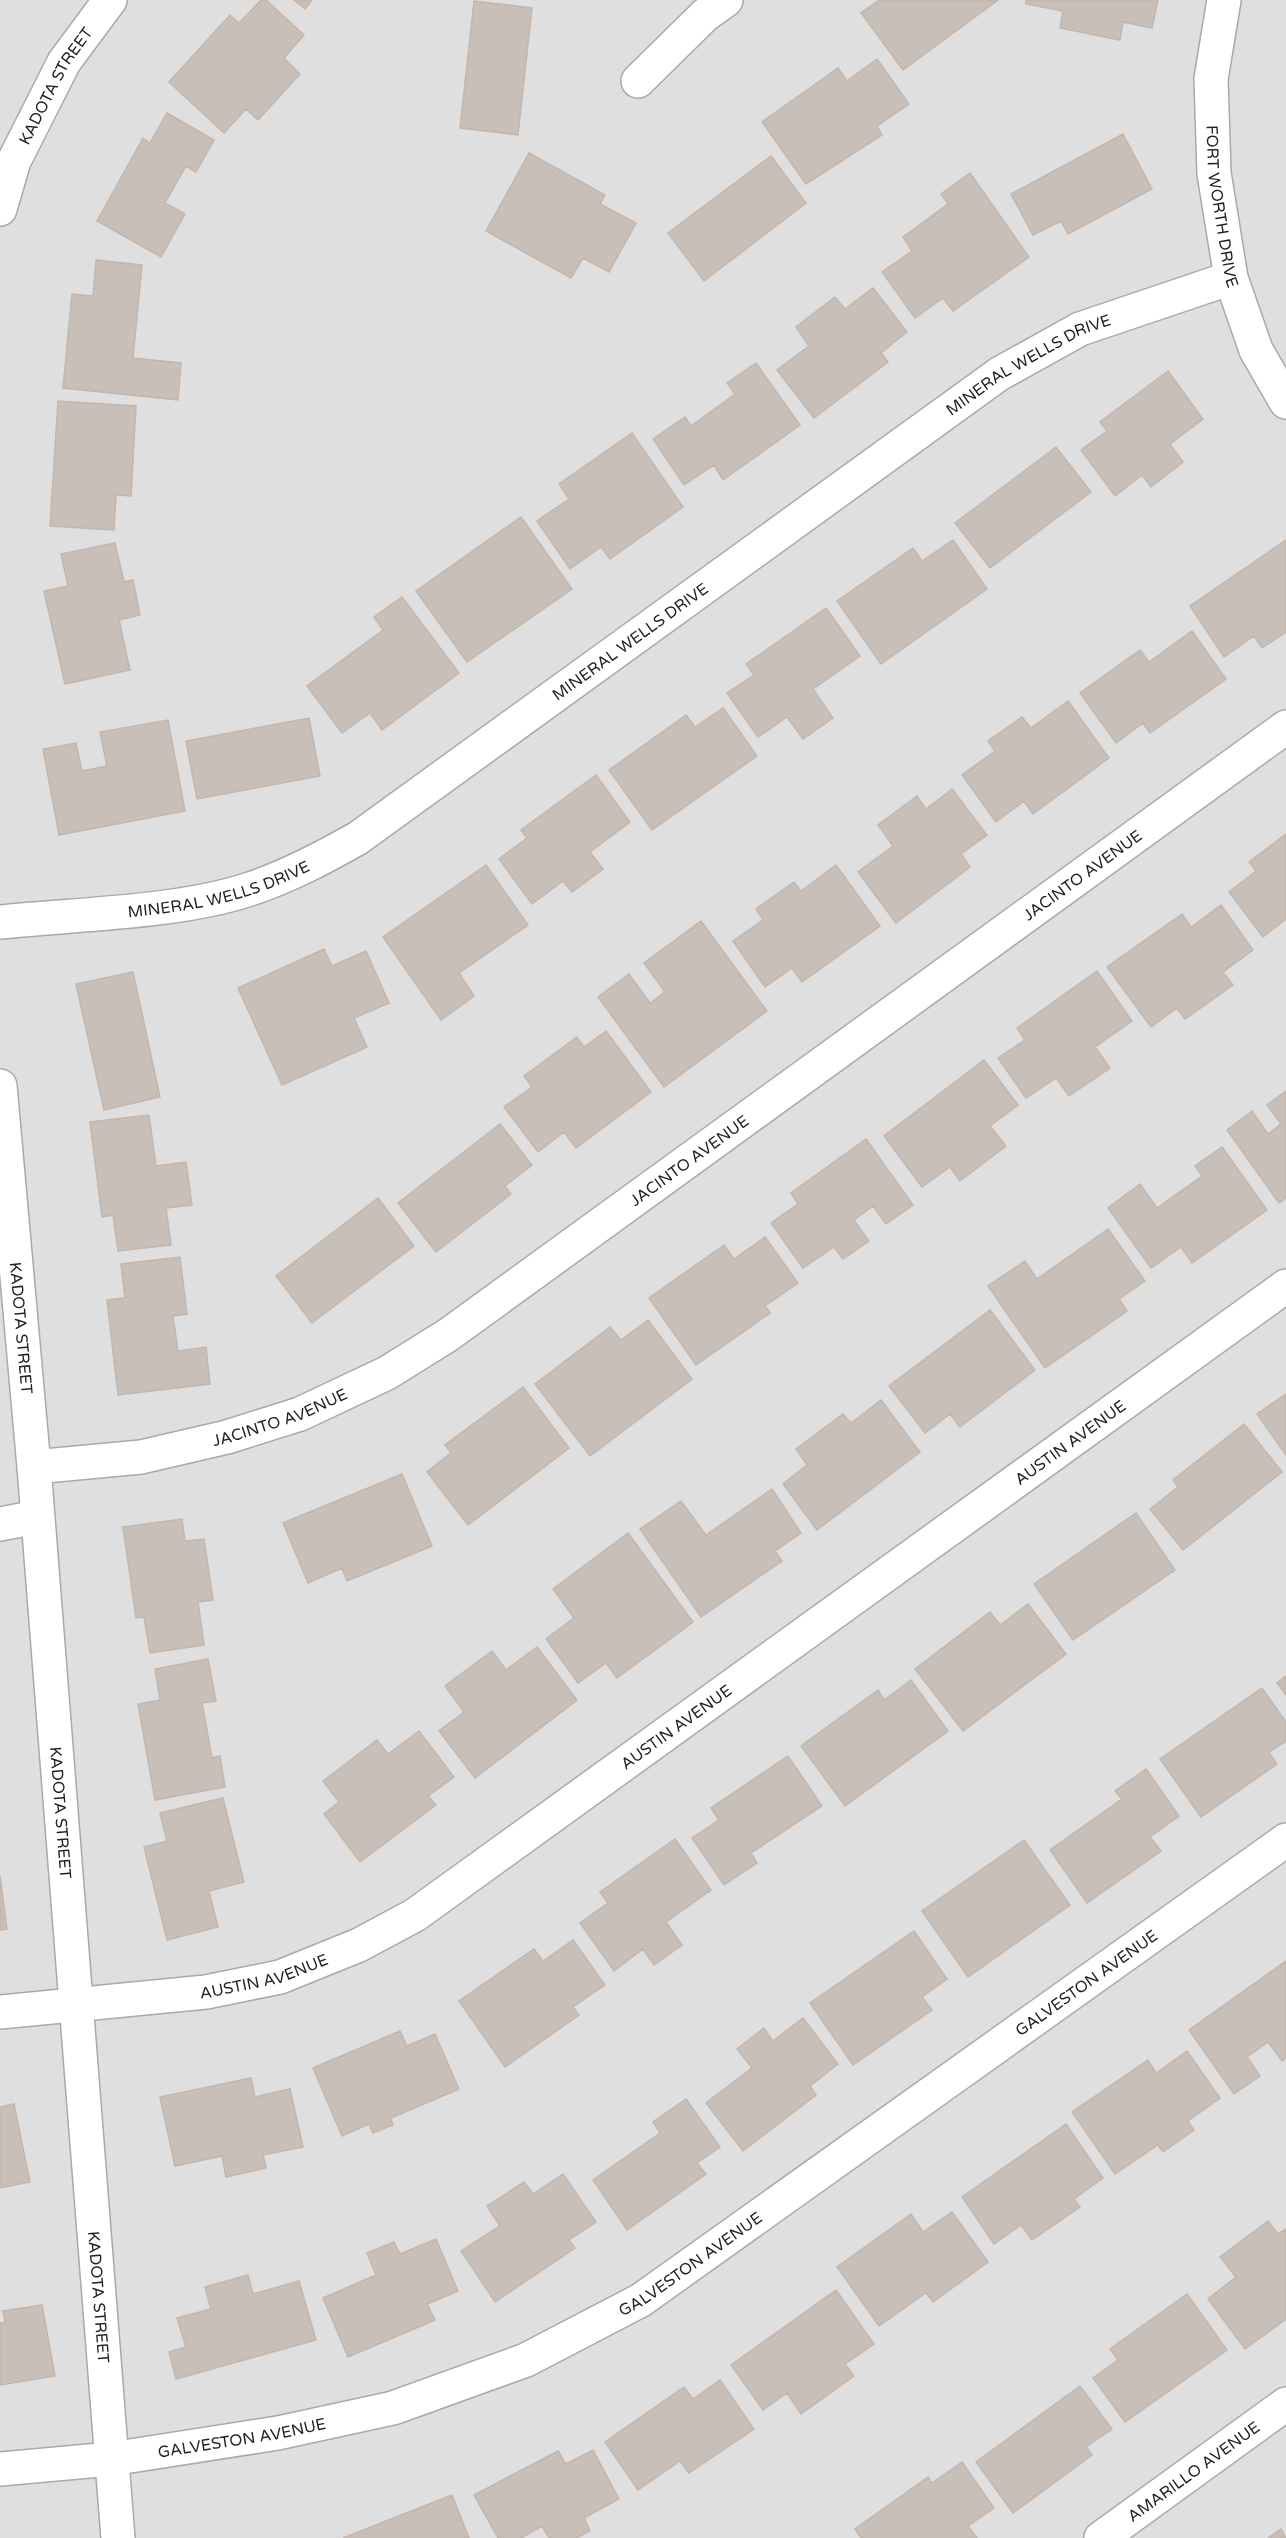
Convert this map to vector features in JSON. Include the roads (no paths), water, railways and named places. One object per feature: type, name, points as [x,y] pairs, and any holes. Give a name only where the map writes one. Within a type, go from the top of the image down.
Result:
[{"type":"street","name":"KADOTA STREET","points":[[0,209],[14,161],[64,62],[110,0]]},
{"type":"street","points":[[638,81],[705,15],[726,0]]},
{"type":"street","name":"FORT WORTH DRIVE","points":[[1224,0],[1211,91],[1214,173],[1231,278],[1256,350],[1286,402]]},
{"type":"street","name":"MINERAL WELLS DRIVE","points":[[0,922],[175,905],[248,890],[307,868],[368,831],[999,374],[1080,329],[1231,278]]},
{"type":"street","name":"JACINTO AVENUE","points":[[34,1467],[141,1457],[227,1437],[300,1414],[387,1373],[448,1335],[1286,727]]},
{"type":"street","name":"KADOTA STREET","points":[[0,1086],[34,1467],[118,2538]]},
{"type":"street","name":"AUSTIN AVENUE","points":[[0,2012],[206,1992],[280,1977],[359,1945],[415,1915],[1286,1286]]},
{"type":"street","points":[[0,1524],[37,1517]]},
{"type":"street","name":"GALVESTON AVENUE","points":[[0,2469],[111,2459],[278,2433],[393,2408],[526,2360],[630,2305],[1286,1840]]},
{"type":"street","name":"AMARILLO AVENUE","points":[[1101,2538],[1286,2404]]}]
